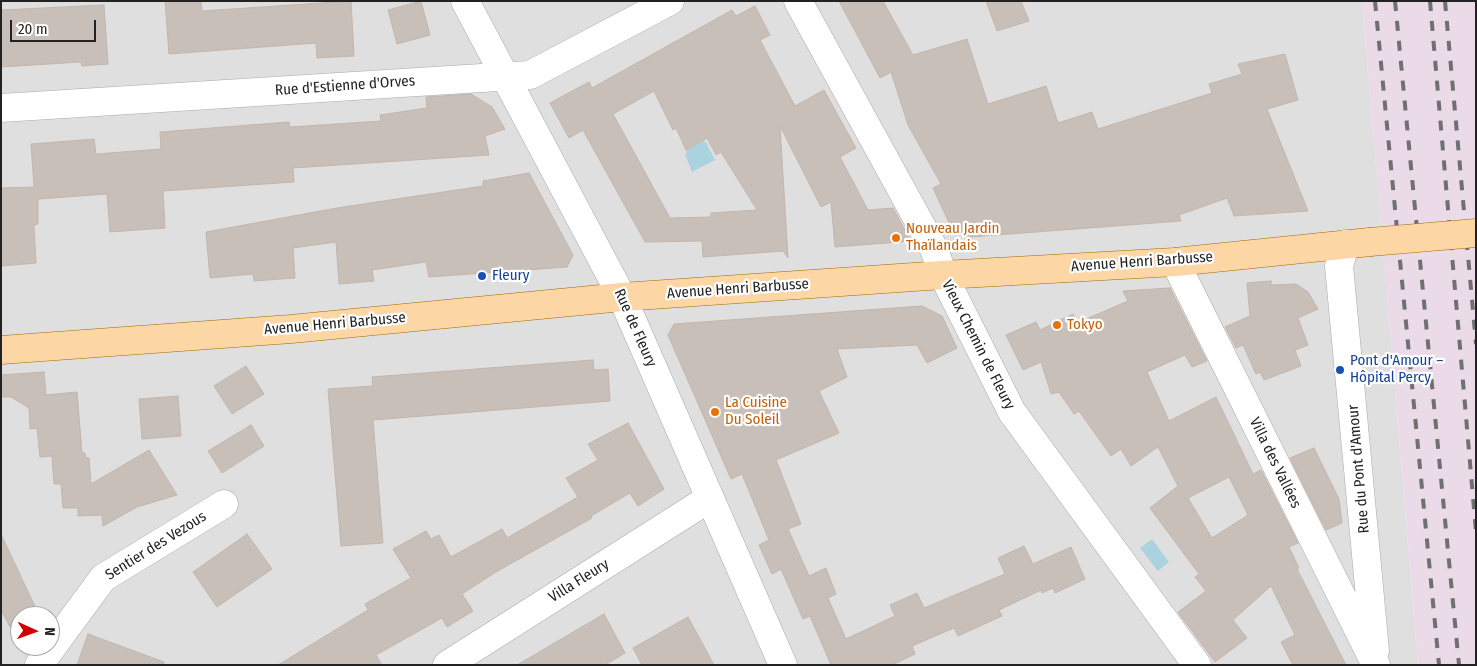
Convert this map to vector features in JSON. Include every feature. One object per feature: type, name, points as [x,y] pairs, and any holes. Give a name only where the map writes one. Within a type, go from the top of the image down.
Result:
[{"type":"main road","name":"Avenue Henri Barbusse","points":[[1,350],[290,329],[622,297],[943,275],[1175,262],[1476,233]]},
{"type":"street","name":"Rue de Fleury","points":[[465,1],[622,297],[784,665]]},
{"type":"street","name":"Rue d'Estienne d'Orves","points":[[1,108],[503,75],[530,75],[670,1]]},
{"type":"street","name":"Vieux Chemin de Fleury","points":[[798,1],[934,249],[943,275],[1012,412],[1197,665]]},
{"type":"street","name":"Rue du Pont d'Amour","points":[[1358,243],[1339,266],[1376,665]]},
{"type":"street","name":"Villa des Vallées","points":[[1175,262],[1376,665]]},
{"type":"street","name":"Villa Fleury","points":[[447,665],[710,498]]},
{"type":"street","name":"Sentier des Vezous","points":[[39,665],[103,578],[224,504]]},
{"type":"shaded area","points":[[1,1],[1362,1],[1418,665],[1,665]]},
{"type":"shaded area","points":[[1362,1],[1476,1],[1476,665],[1418,665]]},
{"type":"water","points":[[703,141],[706,142],[715,160],[692,172],[685,154],[687,153],[686,150]]},
{"type":"water","points":[[1152,539],[1169,562],[1158,571],[1140,548]]},
{"type":"building","points":[[165,1],[201,1],[202,11],[351,1],[354,56],[317,58],[316,43],[169,54]]},
{"type":"building","points":[[421,1],[430,35],[397,44],[388,10]]},
{"type":"building","points":[[839,1],[883,1],[913,55],[967,39],[988,104],[1046,86],[1058,123],[1092,112],[1098,129],[1212,93],[1209,84],[1242,74],[1238,64],[1285,54],[1298,100],[1267,109],[1308,211],[1234,216],[1227,198],[1179,215],[1181,221],[970,237],[951,227],[933,188],[941,184],[908,125],[891,72],[880,78]]},
{"type":"building","points":[[986,1],[1021,1],[1029,21],[997,31]]},
{"type":"building","points":[[104,5],[108,64],[82,66],[81,62],[1,67],[1,10]]},
{"type":"building","points":[[755,6],[770,35],[760,40],[795,106],[824,90],[856,148],[840,157],[868,210],[893,208],[911,241],[835,247],[831,202],[821,207],[780,126],[788,258],[783,251],[703,257],[702,241],[645,242],[583,130],[569,138],[550,103],[589,82],[592,88],[732,10],[736,16]],"holes":[[[654,91],[673,130],[676,128],[686,150],[707,138],[716,155],[721,152],[757,210],[711,213],[711,217],[670,218],[613,114]]]},
{"type":"building","points":[[471,94],[492,107],[505,129],[485,136],[489,155],[293,168],[294,182],[163,191],[165,228],[110,232],[107,194],[38,199],[38,224],[34,225],[36,263],[1,266],[1,188],[34,187],[31,144],[94,139],[96,154],[161,149],[160,132],[289,122],[290,127],[381,121],[380,115],[427,108],[426,97]]},
{"type":"building","points":[[529,173],[573,255],[567,267],[429,277],[426,262],[372,270],[374,281],[339,284],[336,242],[293,248],[295,278],[254,281],[253,274],[210,278],[206,232],[337,208],[483,186],[483,181]]},
{"type":"building","points":[[1271,281],[1271,285],[1296,284],[1308,292],[1318,309],[1298,318],[1308,345],[1295,350],[1301,366],[1264,380],[1260,372],[1256,374],[1243,345],[1236,348],[1225,327],[1250,316],[1247,283]]},
{"type":"building","points":[[1170,288],[1207,361],[1192,367],[1185,355],[1147,372],[1169,421],[1216,397],[1253,474],[1261,470],[1298,543],[1289,547],[1299,568],[1297,569],[1346,665],[1293,665],[1281,642],[1295,635],[1271,586],[1233,620],[1247,638],[1215,662],[1178,612],[1206,591],[1195,577],[1199,574],[1150,508],[1178,486],[1158,447],[1131,466],[1121,449],[1111,456],[1079,411],[1074,414],[1059,392],[1051,394],[1041,362],[1023,370],[1006,335],[1036,322],[1040,330],[1073,314],[1077,323],[1128,301],[1123,291]],"holes":[[[1229,477],[1248,515],[1212,538],[1188,498]]]},
{"type":"building","points":[[922,306],[942,316],[957,348],[927,363],[917,345],[837,349],[847,377],[819,391],[839,433],[776,460],[801,524],[788,529],[809,576],[826,568],[836,594],[828,598],[846,639],[895,616],[890,605],[917,593],[924,608],[1005,574],[998,558],[1024,546],[1033,564],[1071,547],[1085,579],[1055,593],[1053,588],[1042,593],[1041,590],[999,610],[1002,616],[958,636],[954,628],[912,646],[915,654],[892,665],[831,665],[810,616],[803,619],[781,569],[772,574],[759,545],[769,540],[742,474],[731,479],[668,335],[674,324]]},
{"type":"building","points":[[593,360],[594,370],[608,369],[610,401],[373,420],[383,543],[341,546],[328,389],[373,386],[372,377]]},
{"type":"building","points":[[246,366],[264,394],[232,414],[214,386]]},
{"type":"building","points":[[44,372],[46,395],[77,392],[82,453],[85,453],[86,458],[89,458],[91,484],[149,450],[177,495],[137,507],[103,526],[102,515],[78,516],[78,508],[63,508],[61,484],[54,484],[52,456],[40,457],[37,428],[30,429],[29,408],[11,397],[1,397],[1,375]]},
{"type":"building","points":[[178,396],[181,436],[142,439],[139,399]]},
{"type":"building","points":[[628,423],[664,489],[638,506],[630,493],[591,516],[592,518],[496,572],[462,594],[473,611],[447,627],[442,618],[376,655],[382,665],[278,665],[368,610],[365,604],[411,578],[393,549],[426,531],[431,539],[439,535],[451,557],[502,529],[507,538],[578,497],[566,478],[598,460],[588,444]]},
{"type":"building","points":[[251,425],[264,446],[222,473],[208,451]]},
{"type":"building","points":[[1314,448],[1339,499],[1342,523],[1326,530],[1290,458]]},
{"type":"building","points":[[1,534],[35,606],[10,606],[10,627],[1,610]]},
{"type":"building","points":[[247,534],[272,569],[217,607],[193,572]]},
{"type":"building","points":[[604,614],[625,653],[605,665],[517,665]]},
{"type":"building","points":[[688,617],[714,665],[642,665],[633,648]]},
{"type":"building","points":[[88,634],[164,662],[164,665],[77,665]]},
{"type":"railway","points":[[1375,1],[1439,665]]},
{"type":"railway","points":[[1395,1],[1459,665]]},
{"type":"railway","points":[[1430,1],[1476,532]]},
{"type":"railway","points":[[1445,1],[1476,344]]},
{"type":"place","name":"Nouveau Jardin Thaïlandais","points":[[896,238]]},
{"type":"place","name":"Fleury","points":[[482,276]]},
{"type":"place","name":"Tokyo","points":[[1057,325]]},
{"type":"place","name":"Pont d'Amour – Hôpital Percy","points":[[1340,370]]},
{"type":"place","name":"La Cuisine Du Soleil","points":[[715,412]]}]
